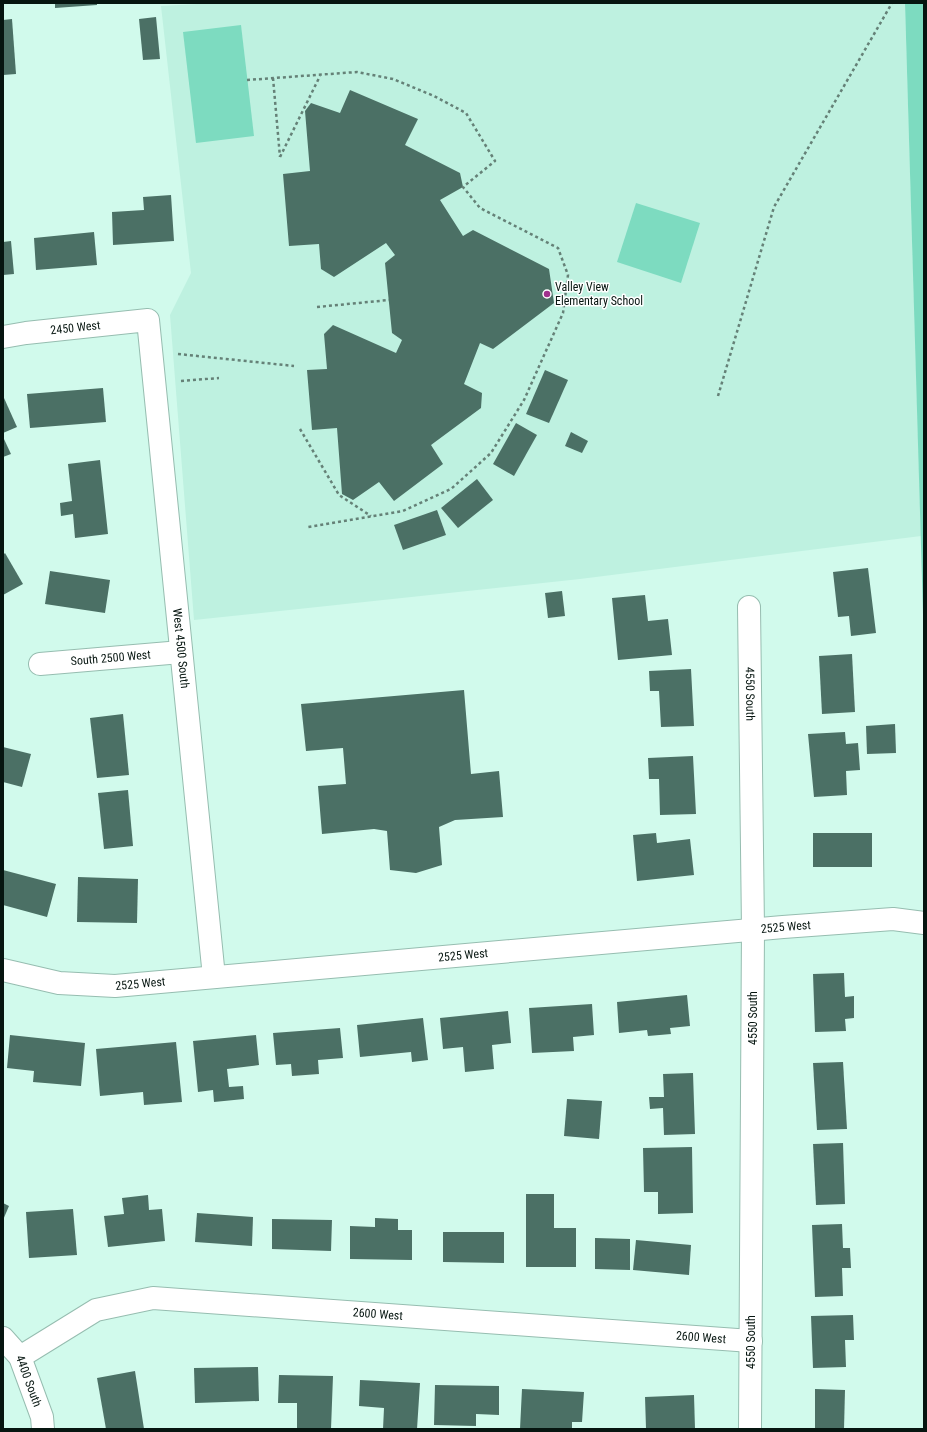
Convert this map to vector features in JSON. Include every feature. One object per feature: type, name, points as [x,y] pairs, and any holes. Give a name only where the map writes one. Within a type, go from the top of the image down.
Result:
[{"type":"street","name":"2450 West","points":[[3,338],[26,333],[148,320]]},
{"type":"street","name":"West 4500 South","points":[[148,320],[214,977]]},
{"type":"street","name":"4550 South","points":[[749,607],[754,929],[750,1429]]},
{"type":"street","name":"South 2500 West","points":[[40,664],[181,652]]},
{"type":"street","name":"2525 West","points":[[3,970],[59,983],[115,986],[754,929],[893,919],[924,923]]},
{"type":"street","name":"2600 West","points":[[20,1357],[96,1310],[153,1298],[751,1341]]},
{"type":"street","name":"4400 South","points":[[3,1338],[20,1357],[42,1417],[43,1429]]},
{"type":"path","points":[[718,396],[774,207],[892,3]]},
{"type":"path","points":[[247,80],[320,76],[357,72],[393,79],[434,96],[466,113],[495,161],[463,187],[480,208],[558,248],[568,276],[563,313],[524,400],[491,454],[452,490],[403,511],[308,527]]},
{"type":"path","points":[[273,78],[280,157],[320,76]]},
{"type":"path","points":[[317,307],[389,300]]},
{"type":"path","points":[[178,354],[294,366]]},
{"type":"path","points":[[181,381],[219,378]]},
{"type":"path","points":[[300,429],[339,495],[371,516]]},
{"type":"shaded area","name":"Valley View Elementary School","points":[[215,3],[905,3],[921,536],[580,579],[194,620],[170,315],[191,273],[161,6]]},
{"type":"green space","points":[[905,3],[924,3],[924,648]]},
{"type":"green space","points":[[241,25],[254,136],[196,143],[183,32]]},
{"type":"green space","points":[[636,203],[700,223],[681,283],[617,262]]},
{"type":"building","points":[[55,3],[97,3],[97,5],[55,8]]},
{"type":"building","points":[[156,17],[160,59],[143,60],[139,19]]},
{"type":"building","points":[[12,19],[16,74],[3,75],[3,20]]},
{"type":"building","points":[[350,90],[418,119],[405,145],[460,173],[463,187],[440,200],[463,236],[473,230],[549,269],[554,303],[493,349],[480,343],[464,384],[482,393],[481,408],[431,445],[443,464],[394,501],[379,482],[353,500],[342,494],[337,428],[312,430],[307,370],[327,369],[324,334],[333,325],[396,353],[402,340],[392,333],[385,263],[395,255],[386,243],[334,277],[321,269],[319,244],[289,246],[283,174],[310,171],[305,111],[311,103],[340,113]]},
{"type":"building","points":[[171,195],[174,241],[113,245],[112,212],[144,210],[143,197]]},
{"type":"building","points":[[94,232],[97,265],[36,270],[34,238]]},
{"type":"building","points":[[11,241],[14,274],[3,275],[3,242]]},
{"type":"building","points":[[545,370],[568,380],[549,423],[526,414]]},
{"type":"building","points":[[103,388],[106,422],[30,428],[27,394]]},
{"type":"building","points":[[4,398],[17,427],[3,433],[3,399]]},
{"type":"building","points":[[516,423],[537,435],[514,476],[493,464]]},
{"type":"building","points":[[571,432],[588,441],[582,453],[565,446]]},
{"type":"building","points":[[3,437],[11,454],[3,457]]},
{"type":"building","points":[[100,460],[108,534],[75,538],[73,514],[61,516],[60,503],[72,501],[68,464]]},
{"type":"building","points":[[477,479],[493,500],[458,528],[441,508]]},
{"type":"building","points":[[437,510],[446,535],[403,550],[394,525]]},
{"type":"building","points":[[5,553],[23,584],[3,595],[3,555]]},
{"type":"building","points":[[868,568],[876,633],[851,636],[849,616],[838,617],[833,572]]},
{"type":"building","points":[[50,571],[110,580],[105,613],[45,604]]},
{"type":"building","points":[[562,591],[565,616],[548,618],[545,593]]},
{"type":"building","points":[[645,595],[648,621],[668,619],[672,655],[618,660],[612,598]]},
{"type":"building","points":[[852,654],[855,712],[822,714],[819,656]]},
{"type":"building","points":[[691,669],[694,726],[661,727],[659,691],[650,691],[649,671]]},
{"type":"building","points":[[464,690],[471,774],[499,771],[503,817],[455,820],[439,827],[442,865],[416,873],[390,870],[387,831],[374,829],[322,834],[318,786],[346,784],[343,748],[306,751],[301,704]]},
{"type":"building","points":[[123,714],[129,775],[97,778],[90,718]]},
{"type":"building","points":[[895,724],[896,753],[867,754],[866,726]]},
{"type":"building","points":[[845,732],[846,744],[858,743],[860,770],[846,771],[847,795],[814,797],[808,734]]},
{"type":"building","points":[[3,747],[31,754],[22,787],[3,782]]},
{"type":"building","points":[[693,756],[696,814],[660,815],[659,779],[649,779],[648,758]]},
{"type":"building","points":[[128,790],[133,846],[104,849],[98,793]]},
{"type":"building","points":[[656,833],[657,843],[690,839],[694,875],[637,881],[633,835]]},
{"type":"building","points":[[813,833],[872,833],[872,867],[813,867]]},
{"type":"building","points":[[3,870],[56,884],[47,917],[3,905]]},
{"type":"building","points":[[78,877],[138,879],[137,923],[77,922]]},
{"type":"building","points":[[844,973],[845,997],[854,996],[854,1018],[845,1019],[846,1031],[815,1032],[813,974]]},
{"type":"building","points":[[687,995],[690,1026],[670,1028],[671,1034],[648,1036],[647,1030],[619,1033],[617,1002]]},
{"type":"building","points":[[592,1004],[594,1035],[573,1037],[574,1051],[532,1053],[529,1008]]},
{"type":"building","points":[[508,1011],[511,1043],[492,1045],[494,1069],[465,1072],[463,1047],[443,1049],[440,1018]]},
{"type":"building","points":[[423,1018],[428,1060],[412,1062],[411,1052],[360,1057],[357,1025]]},
{"type":"building","points":[[340,1028],[343,1058],[318,1060],[319,1074],[292,1076],[291,1064],[276,1065],[273,1033]]},
{"type":"building","points":[[10,1035],[85,1043],[81,1086],[33,1082],[34,1071],[7,1068]]},
{"type":"building","points":[[256,1035],[259,1065],[227,1069],[229,1087],[243,1086],[244,1099],[214,1102],[213,1090],[198,1092],[193,1041]]},
{"type":"building","points":[[176,1042],[182,1102],[144,1105],[143,1092],[100,1096],[96,1049]]},
{"type":"building","points":[[843,1062],[847,1129],[817,1130],[813,1063]]},
{"type":"building","points":[[693,1073],[695,1134],[664,1135],[663,1108],[650,1109],[649,1097],[664,1097],[663,1074]]},
{"type":"building","points":[[567,1099],[602,1101],[599,1139],[564,1136]]},
{"type":"building","points":[[843,1143],[845,1204],[816,1205],[813,1144]]},
{"type":"building","points":[[692,1147],[693,1213],[658,1214],[658,1192],[644,1192],[643,1148]]},
{"type":"building","points":[[526,1194],[554,1194],[554,1228],[576,1228],[576,1267],[526,1267]]},
{"type":"building","points":[[148,1195],[149,1210],[162,1209],[165,1241],[108,1247],[104,1216],[124,1214],[122,1198]]},
{"type":"building","points":[[3,1203],[9,1206],[3,1220]]},
{"type":"building","points":[[73,1209],[77,1255],[29,1258],[26,1212]]},
{"type":"building","points":[[197,1213],[253,1217],[252,1246],[195,1242]]},
{"type":"building","points":[[375,1218],[398,1219],[398,1230],[412,1230],[412,1260],[350,1259],[350,1226],[375,1227]]},
{"type":"building","points":[[272,1219],[332,1220],[331,1251],[272,1249]]},
{"type":"building","points":[[842,1224],[843,1248],[850,1248],[851,1268],[842,1268],[843,1296],[815,1297],[812,1225]]},
{"type":"building","points":[[443,1232],[504,1232],[504,1263],[443,1262]]},
{"type":"building","points":[[595,1238],[630,1239],[630,1270],[595,1269]]},
{"type":"building","points":[[636,1240],[691,1245],[689,1275],[633,1270]]},
{"type":"building","points":[[853,1315],[854,1340],[845,1340],[846,1367],[813,1368],[811,1316]]},
{"type":"building","points":[[258,1367],[259,1401],[195,1403],[194,1368]]},
{"type":"building","points":[[135,1371],[144,1429],[106,1429],[97,1378]]},
{"type":"building","points":[[279,1375],[333,1376],[331,1429],[297,1429],[297,1403],[278,1403]]},
{"type":"building","points":[[360,1380],[420,1383],[417,1429],[383,1429],[384,1408],[359,1406]]},
{"type":"building","points":[[435,1385],[499,1386],[499,1415],[476,1414],[476,1426],[434,1425]]},
{"type":"building","points":[[522,1389],[584,1392],[582,1422],[572,1422],[572,1429],[520,1429]]},
{"type":"building","points":[[815,1389],[845,1390],[844,1429],[815,1429]]},
{"type":"building","points":[[694,1395],[695,1429],[646,1428],[645,1397]]},
{"type":"place","name":"Valley View Elementary School","points":[[547,294]]}]
